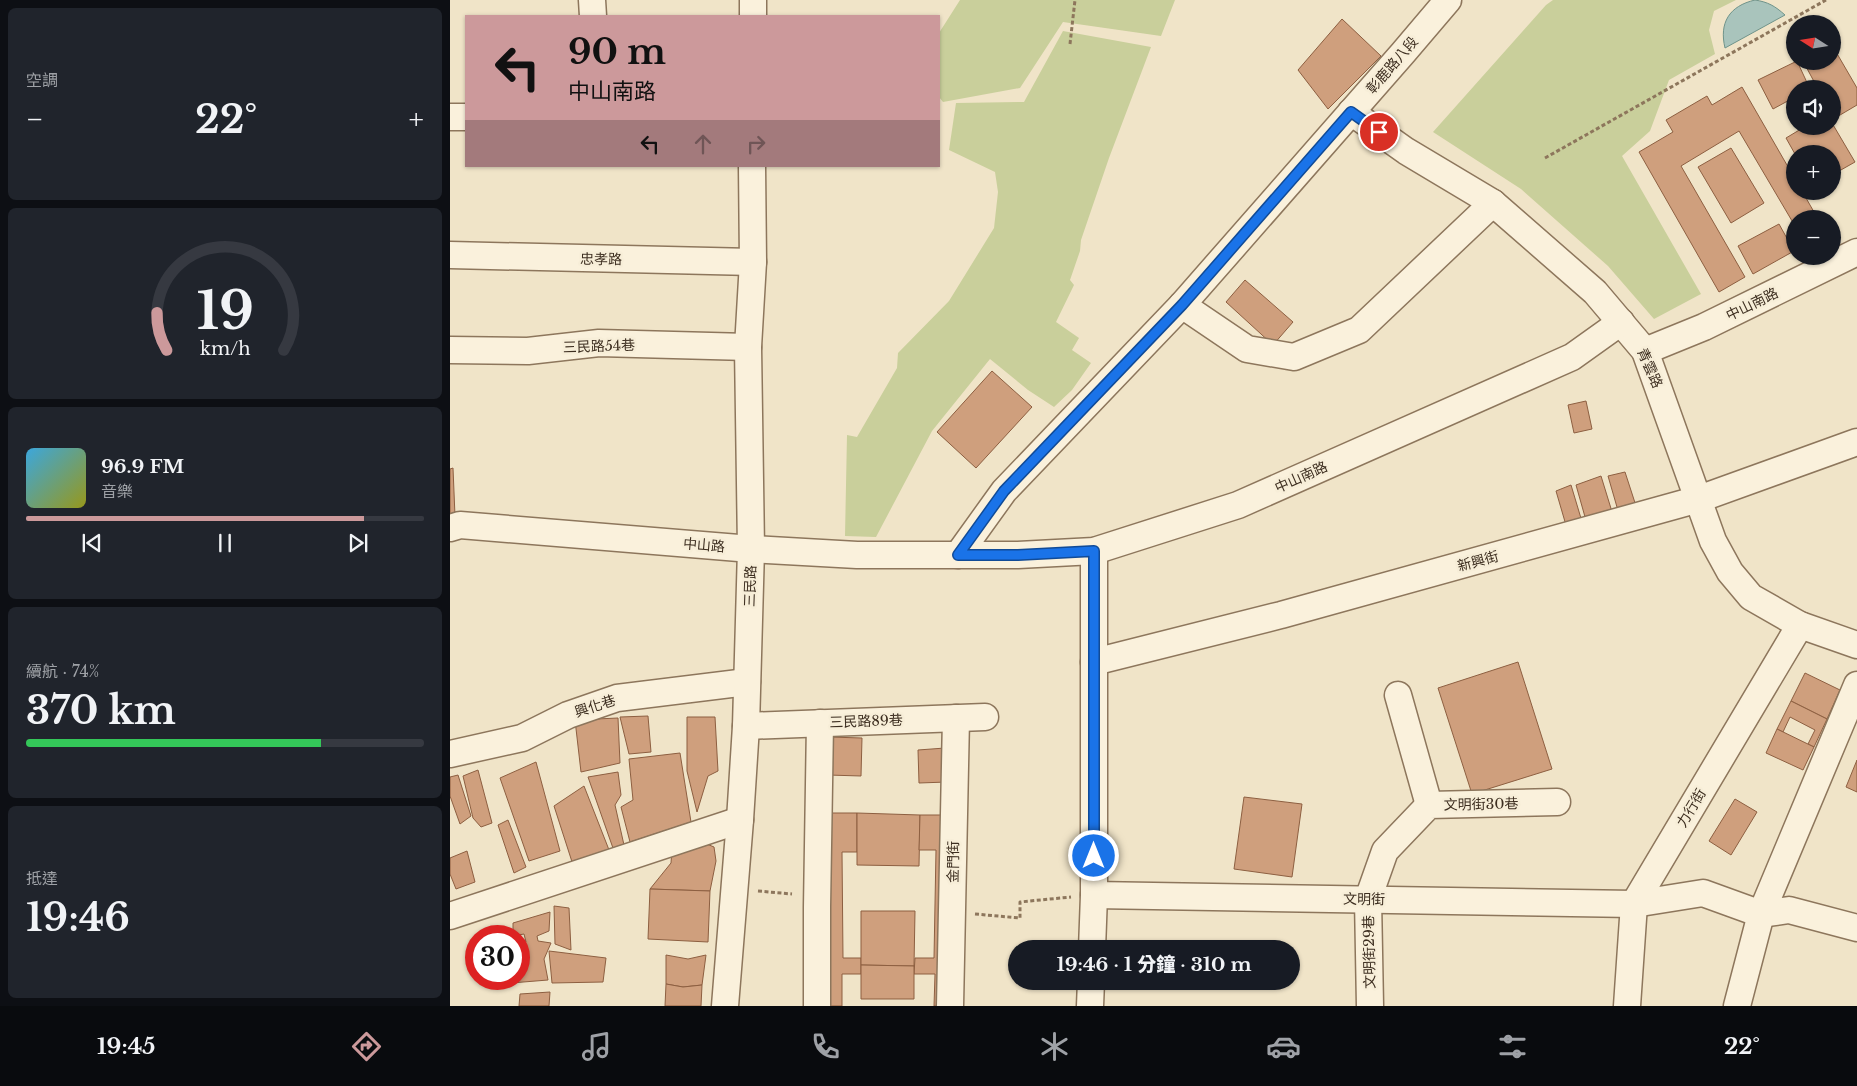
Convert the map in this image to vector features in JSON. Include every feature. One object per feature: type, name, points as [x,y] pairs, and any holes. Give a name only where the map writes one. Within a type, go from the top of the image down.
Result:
[{"type":"street","points":[[592,0],[593,15]]},
{"type":"street","points":[[753,0],[753,15]]},
{"type":"street","name":"彰鹿路八段","points":[[958,555],[1004,491],[1182,305],[1403,54],[1448,0]]},
{"type":"street","name":"青雲路","points":[[1351,112],[1406,151],[1493,202],[1595,292],[1645,351],[1713,541],[1730,572],[1751,597],[1800,625],[1857,645]]},
{"type":"street","points":[[450,117],[465,117]]},
{"type":"street","name":"三民路","points":[[725,1006],[746,726],[751,548],[748,348],[753,262],[752,167]]},
{"type":"street","points":[[1182,305],[1247,349],[1294,357],[1360,330],[1493,202]]},
{"type":"street","name":"中山南路","points":[[1645,351],[1704,327],[1857,252]]},
{"type":"street","name":"忠孝路","points":[[450,255],[753,262]]},
{"type":"street","name":"中山南路","points":[[958,555],[1018,555],[1094,551],[1247,501],[1572,357],[1621,322]]},
{"type":"street","name":"三民路54巷","points":[[450,350],[528,351],[599,343],[748,348]]},
{"type":"street","name":"新興街","points":[[1094,662],[1281,615],[1699,499],[1857,442]]},
{"type":"street","name":"中山路","points":[[450,528],[460,525],[857,555],[958,555]]},
{"type":"street","points":[[1092,940],[1094,551]]},
{"type":"street","name":"力行街","points":[[1627,1006],[1634,904],[1800,625]]},
{"type":"street","name":"興化巷","points":[[450,754],[522,738],[568,715],[617,698],[747,682]]},
{"type":"street","points":[[1737,1006],[1761,914],[1857,685]]},
{"type":"street","points":[[1398,695],[1429,805]]},
{"type":"street","name":"三民路89巷","points":[[746,726],[985,717]]},
{"type":"street","name":"金門街","points":[[950,1006],[956,718]]},
{"type":"street","points":[[817,1006],[820,723]]},
{"type":"street","name":"文明街30巷","points":[[1368,899],[1385,851],[1429,805],[1557,802]]},
{"type":"street","points":[[450,916],[740,820]]},
{"type":"street","name":"文明街","points":[[1094,895],[1634,904],[1703,893],[1761,914]]},
{"type":"street","name":"文明街29巷","points":[[1368,899],[1370,1006]]},
{"type":"street","points":[[1761,914],[1789,910],[1857,928]]},
{"type":"street","points":[[1090,1006],[1091,990]]},
{"type":"path","points":[[1070,44],[1075,0]]},
{"type":"path","points":[[1545,158],[1826,0]]},
{"type":"path","points":[[750,891],[798,894]]},
{"type":"path","points":[[952,912],[1020,918],[1020,902],[1094,895]]},
{"type":"green space","points":[[960,0],[1175,0],[1161,36],[1063,22],[1020,88],[943,102],[940,98],[940,31]]},
{"type":"green space","points":[[1553,0],[1736,0],[1714,11],[1709,30],[1715,54],[1669,80],[1650,131],[1622,156],[1701,294],[1654,319],[1608,266],[1521,189],[1433,132],[1546,5]]},
{"type":"green space","points":[[1063,31],[1151,47],[1109,158],[1081,240],[1080,251],[1070,280],[1074,285],[1056,322],[1079,338],[1072,350],[1091,363],[1072,390],[1054,407],[1028,390],[990,359],[932,431],[876,537],[845,536],[847,435],[857,437],[897,368],[898,353],[949,301],[994,228],[998,192],[995,172],[949,150],[956,103],[1024,102]]},
{"type":"water","points":[[1755,0],[1771,5],[1785,15],[1725,48],[1724,31],[1728,17],[1732,11]]},
{"type":"building","points":[[1342,19],[1381,56],[1328,109],[1298,70]]},
{"type":"building","points":[[1841,60],[1857,88],[1857,105],[1841,114],[1841,80],[1813,80],[1808,70],[1841,70]]},
{"type":"building","points":[[1786,66],[1786,70],[1801,70],[1806,80],[1786,80],[1786,102],[1773,109],[1758,80]]},
{"type":"building","points":[[1742,87],[1786,163],[1786,200],[1807,200],[1813,210],[1786,211],[1739,131],[1681,166],[1745,277],[1719,292],[1639,152],[1673,132],[1666,120],[1707,96],[1712,105]]},
{"type":"building","points":[[1791,135],[1839,135],[1855,162],[1841,170],[1841,145],[1790,145],[1786,138]]},
{"type":"building","points":[[1731,148],[1764,203],[1731,223],[1698,167]]},
{"type":"building","points":[[1779,224],[1786,237],[1786,255],[1753,274],[1738,246]]},
{"type":"building","points":[[1245,280],[1293,322],[1273,345],[1226,302]]},
{"type":"building","points":[[992,371],[1032,407],[976,468],[937,432]]},
{"type":"building","points":[[1586,401],[1592,429],[1574,433],[1568,405]]},
{"type":"building","points":[[453,468],[455,516],[450,516],[450,469]]},
{"type":"building","points":[[1625,472],[1637,509],[1619,514],[1608,476]]},
{"type":"building","points":[[1601,476],[1613,515],[1587,524],[1576,485]]},
{"type":"building","points":[[1571,485],[1583,525],[1568,532],[1556,491]]},
{"type":"building","points":[[1518,662],[1552,769],[1472,794],[1438,688]]},
{"type":"building","points":[[1805,673],[1840,690],[1827,719],[1791,701]]},
{"type":"building","points":[[1791,701],[1827,719],[1814,747],[1808,744],[1815,730],[1790,717],[1783,732],[1777,729]]},
{"type":"building","points":[[648,716],[651,752],[629,754],[620,717]]},
{"type":"building","points":[[687,717],[715,717],[718,771],[708,776],[697,812],[687,771]]},
{"type":"building","points":[[618,718],[620,763],[581,772],[575,720]]},
{"type":"building","points":[[1777,729],[1814,747],[1803,770],[1766,753]]},
{"type":"building","points":[[829,737],[862,738],[861,776],[828,775]]},
{"type":"building","points":[[945,748],[947,782],[919,783],[918,750]]},
{"type":"building","points":[[680,753],[691,822],[630,842],[621,807],[633,800],[629,759]]},
{"type":"building","points":[[1857,760],[1857,792],[1846,787]]},
{"type":"building","points":[[536,762],[560,851],[529,861],[500,778]]},
{"type":"building","points":[[478,770],[492,823],[481,827],[473,818],[463,776]]},
{"type":"building","points":[[618,772],[621,795],[615,805],[624,845],[614,851],[588,777]]},
{"type":"building","points":[[458,775],[471,816],[460,824],[450,796],[450,777]]},
{"type":"building","points":[[584,786],[611,855],[574,868],[554,806]]},
{"type":"building","points":[[1244,797],[1302,804],[1292,877],[1234,869]]},
{"type":"building","points":[[1735,799],[1757,812],[1731,855],[1709,841]]},
{"type":"building","points":[[827,813],[857,813],[857,852],[842,852],[843,958],[861,958],[861,974],[842,974],[842,1006],[827,1006]]},
{"type":"building","points":[[857,813],[920,815],[919,866],[857,865]]},
{"type":"building","points":[[920,815],[948,815],[945,1006],[934,1006],[935,974],[914,974],[915,958],[934,958],[936,850],[919,850]]},
{"type":"building","points":[[508,820],[526,867],[514,873],[498,825]]},
{"type":"building","points":[[702,842],[714,847],[716,861],[710,891],[650,889],[671,863],[672,849]]},
{"type":"building","points":[[467,851],[475,882],[456,889],[450,874],[450,858]]},
{"type":"building","points":[[650,889],[710,891],[708,942],[648,939]]},
{"type":"building","points":[[554,906],[569,908],[571,950],[555,944]]},
{"type":"building","points":[[861,911],[915,911],[914,966],[861,965]]},
{"type":"building","points":[[550,912],[549,931],[537,936],[538,941],[551,943],[544,959],[548,980],[530,981],[530,925],[513,925],[513,923]]},
{"type":"building","points":[[549,951],[606,958],[603,982],[552,983]]},
{"type":"building","points":[[666,955],[688,959],[706,955],[702,985],[683,987],[666,984]]},
{"type":"building","points":[[861,965],[914,966],[914,999],[861,999]]},
{"type":"building","points":[[666,984],[683,987],[702,985],[701,1006],[665,1006]]},
{"type":"building","points":[[550,992],[549,1006],[519,1006],[520,994]]},
{"type":"route","points":[[1094,856],[1094,551],[1018,555],[958,555],[1004,491],[1182,305],[1351,112],[1379,132]]}]
